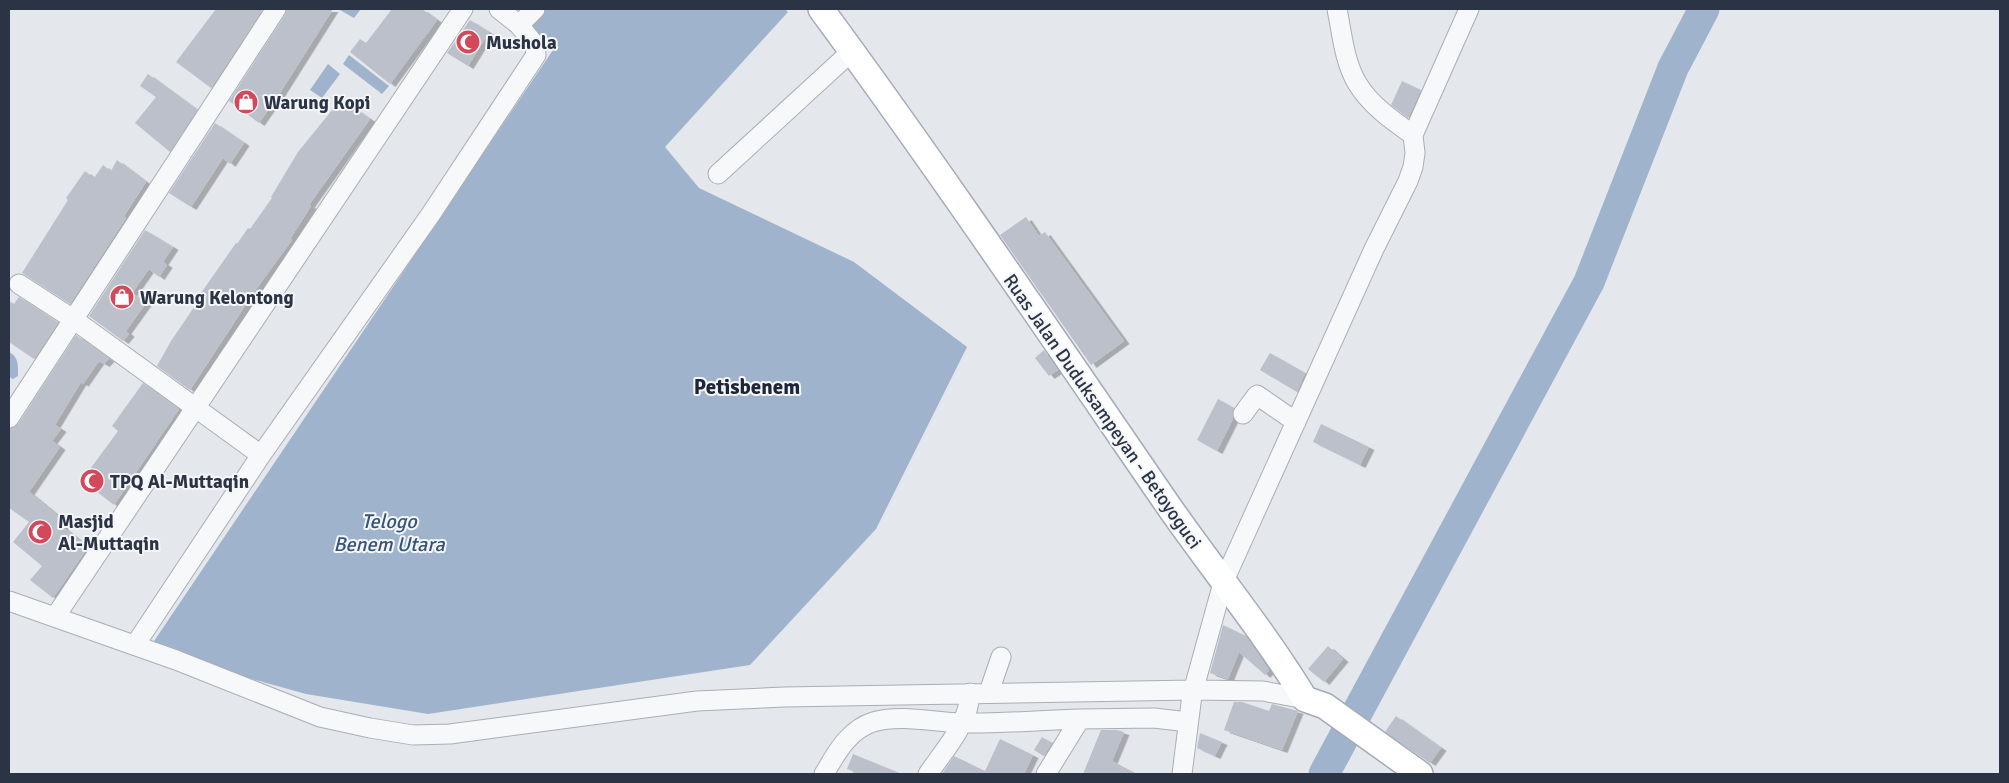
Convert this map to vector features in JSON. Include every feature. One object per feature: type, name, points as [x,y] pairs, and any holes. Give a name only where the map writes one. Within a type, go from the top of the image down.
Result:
[{"type":"main road","name":"Ruas Jalan Duduksampeyan - Betoyoguci","points":[[821,9],[924,149],[1192,541],[1280,658],[1315,702],[1363,733],[1420,774]]},
{"type":"street","points":[[9,418],[276,9]]},
{"type":"street","points":[[55,617],[463,9]]},
{"type":"street","points":[[135,645],[262,455],[431,214],[536,55],[535,45],[519,25],[499,9]]},
{"type":"street","points":[[519,25],[535,9]]},
{"type":"street","points":[[1337,9],[1348,61],[1357,83],[1378,108],[1413,135]]},
{"type":"street","points":[[1182,774],[1190,704],[1223,583],[1374,248],[1408,182],[1415,153],[1413,135],[1469,9]]},
{"type":"street","points":[[718,174],[852,51]]},
{"type":"street","points":[[19,284],[73,319],[262,455]]},
{"type":"street","points":[[1243,414],[1257,395],[1296,422]]},
{"type":"street","points":[[9,601],[135,645],[320,717],[413,735],[450,734],[697,701],[784,697],[967,709],[1080,719],[1154,718],[1190,704],[1263,691],[1315,702]]},
{"type":"street","points":[[928,774],[967,709],[989,692],[1001,657]]},
{"type":"street","points":[[989,692],[1190,704]]},
{"type":"street","points":[[824,774],[840,747],[852,734],[872,722],[967,709]]},
{"type":"street","points":[[1046,774],[1080,719]]},
{"type":"water","points":[[341,9],[361,9],[354,18]]},
{"type":"water","name":"Telogo Benem Utara","points":[[541,9],[785,9],[788,12],[665,147],[699,188],[854,262],[967,347],[876,529],[750,665],[428,714],[306,694],[148,650],[553,50],[525,24]]},
{"type":"water","points":[[349,55],[389,86],[382,94],[343,64]]},
{"type":"water","points":[[328,64],[340,74],[322,98],[310,90]]},
{"type":"water","points":[[9,352],[15,356],[18,365],[18,376],[13,379],[9,377]]},
{"type":"building","points":[[216,9],[263,9],[211,88],[176,62]]},
{"type":"building","points":[[287,9],[333,9],[259,123],[229,101],[285,15]]},
{"type":"building","points":[[392,9],[422,9],[437,20],[390,84],[350,52],[360,39],[366,43]]},
{"type":"building","name":"Mushola","points":[[470,20],[489,32],[468,66],[447,53]]},
{"type":"building","points":[[148,74],[197,110],[170,152],[135,123],[156,97],[140,86]]},
{"type":"building","points":[[1402,81],[1421,90],[1408,118],[1391,105]]},
{"type":"building","points":[[341,99],[370,119],[309,205],[311,206],[290,239],[292,240],[254,292],[190,390],[157,366],[171,341],[201,297],[199,296],[236,243],[248,228],[250,229],[272,198],[298,152]]},
{"type":"building","points":[[215,123],[244,143],[230,164],[223,158],[191,207],[169,193]]},
{"type":"building","points":[[117,160],[146,182],[124,216],[126,218],[70,304],[22,273],[68,200],[66,198],[85,171],[94,178],[103,165],[111,171]]},
{"type":"building","points":[[1026,217],[1039,236],[1045,232],[1124,341],[1091,365],[1000,235]]},
{"type":"building","points":[[145,230],[173,247],[163,262],[167,265],[159,277],[149,269],[132,293],[146,303],[126,331],[129,334],[123,341],[89,316]]},
{"type":"building","points":[[19,297],[58,323],[34,359],[9,342],[9,301],[14,304]]},
{"type":"building","points":[[76,335],[109,359],[104,364],[99,361],[83,384],[81,382],[55,425],[61,429],[52,441],[60,447],[29,492],[67,523],[63,527],[88,547],[53,598],[30,580],[42,566],[13,542],[29,522],[9,508],[9,429],[18,424]]},
{"type":"building","points":[[1044,350],[1058,370],[1049,376],[1035,358]]},
{"type":"building","points":[[1270,353],[1305,373],[1297,392],[1260,370]]},
{"type":"building","points":[[143,383],[179,409],[114,505],[82,480],[118,431],[112,426]]},
{"type":"building","points":[[1218,399],[1234,408],[1232,413],[1233,419],[1217,451],[1197,440]]},
{"type":"building","points":[[1321,424],[1369,447],[1360,465],[1313,442]]},
{"type":"building","points":[[1223,625],[1246,636],[1269,670],[1265,675],[1239,652],[1228,679],[1210,673]]},
{"type":"building","points":[[1328,646],[1343,659],[1324,682],[1308,669]]},
{"type":"building","points":[[1234,702],[1242,702],[1269,711],[1272,704],[1298,711],[1282,750],[1224,730]]},
{"type":"building","points":[[1396,716],[1441,748],[1430,763],[1385,732]]},
{"type":"building","points":[[1101,730],[1124,732],[1112,761],[1137,774],[1083,774]]},
{"type":"building","points":[[1200,733],[1222,742],[1215,756],[1197,748]]},
{"type":"building","points":[[1042,737],[1052,743],[1044,756],[1034,750]]},
{"type":"building","points":[[1000,739],[1033,755],[1024,774],[942,774],[954,756],[985,771]]},
{"type":"building","points":[[853,754],[902,774],[860,774],[847,769]]},
{"type":"waterway","points":[[1324,774],[1589,282],[1673,68],[1704,9]]},
{"type":"place","name":"Mushola","points":[[468,42]]},
{"type":"place","name":"Warung Kopi","points":[[246,102]]},
{"type":"place","name":"Warung Kelontong","points":[[122,297]]},
{"type":"place","name":"TPQ Al-Muttaqin","points":[[92,481]]},
{"type":"place","name":"Masjid Al-Muttaqin","points":[[40,532]]},
{"type":"district","name":"Petisbenem","points":[[747,387]]}]
